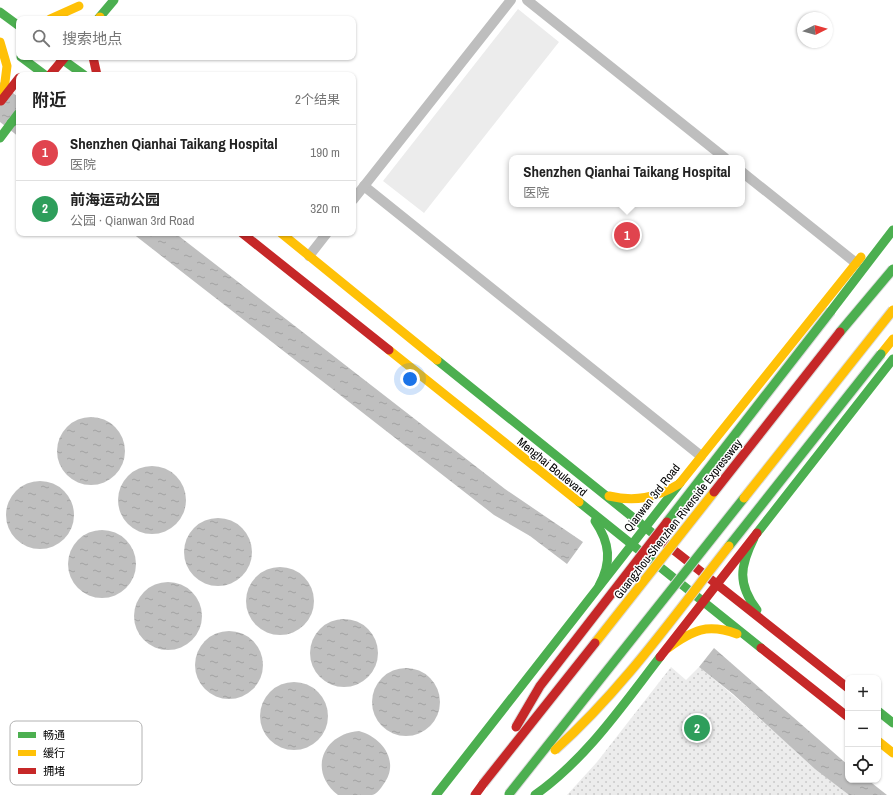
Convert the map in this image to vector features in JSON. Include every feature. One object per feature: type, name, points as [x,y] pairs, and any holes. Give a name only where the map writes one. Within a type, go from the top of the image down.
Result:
[{"type":"main road","points":[[101,16],[114,0]]},
{"type":"main road","points":[[56,16],[82,3]]},
{"type":"main road","points":[[71,16],[82,3]]},
{"type":"main road","points":[[0,12],[16,23]]},
{"type":"main road","points":[[0,42],[16,53]]},
{"type":"main road","points":[[0,42],[7,66],[2,100]]},
{"type":"main road","points":[[23,72],[33,60],[43,72]]},
{"type":"main road","points":[[52,72],[61,60]]},
{"type":"main road","points":[[65,60],[80,72]]},
{"type":"main road","points":[[94,60],[96,72]]},
{"type":"main road","points":[[2,100],[16,82]]},
{"type":"main road","points":[[0,138],[15,120]]},
{"type":"main road","name":"Qianwan 3rd Road","points":[[436,795],[701,456],[856,263],[893,221]]},
{"type":"main road","points":[[475,795],[483,784],[540,686],[554,667],[893,230]]},
{"type":"main road","name":"Menghai Boulevard","points":[[246,236],[585,509],[845,715]]},
{"type":"main road","name":"Menghai Boulevard","points":[[285,236],[603,494],[845,686]]},
{"type":"main road","name":"Guangzhou-Shenzhen Riverside Expressway","points":[[483,784],[864,303],[893,270]]},
{"type":"main road","points":[[509,794],[893,310]]},
{"type":"main road","points":[[509,794],[586,722],[613,693],[893,339]]},
{"type":"main road","points":[[535,795],[556,780],[585,752],[893,359]]},
{"type":"main road","points":[[603,494],[618,498],[639,500],[657,497],[679,484]]},
{"type":"main road","points":[[585,509],[601,530],[606,540],[608,550],[607,570],[599,586]]},
{"type":"main road","points":[[754,538],[744,556],[742,570],[746,593],[753,606],[780,634]]},
{"type":"main road","points":[[668,648],[688,633],[713,627],[723,629],[749,639]]},
{"type":"main road","points":[[881,714],[893,723]]},
{"type":"main road","points":[[881,743],[893,753]]},
{"type":"street","points":[[356,196],[511,0]]},
{"type":"street","points":[[527,0],[721,155]]},
{"type":"street","points":[[745,174],[856,263]]},
{"type":"street","points":[[364,186],[701,456]]},
{"type":"street","points":[[309,256],[325,236]]},
{"type":"shaded area","points":[[518,9],[559,42],[424,213],[383,181]]},
{"type":"shaded area","points":[[671,667],[686,680],[699,667],[849,795],[567,795],[597,762]]},
{"type":"water","points":[[0,82],[16,95],[16,135],[0,122]]},
{"type":"water","points":[[136,236],[179,236],[505,489],[583,542],[567,564],[530,536],[494,515]]},
{"type":"water","points":[[91,417],[104,420],[115,427],[122,438],[125,451],[122,464],[115,475],[104,482],[91,485],[78,482],[67,475],[60,464],[57,451],[60,438],[67,427],[78,420]]},
{"type":"water","points":[[152,466],[165,469],[176,476],[183,487],[186,500],[183,513],[176,524],[165,531],[152,534],[139,531],[128,524],[121,513],[118,500],[121,487],[128,476],[139,469]]},
{"type":"water","points":[[40,481],[53,484],[64,491],[71,502],[74,515],[71,528],[64,539],[53,546],[40,549],[27,546],[16,539],[9,528],[6,515],[9,502],[16,491],[27,484]]},
{"type":"water","points":[[218,518],[231,521],[242,528],[249,539],[252,552],[249,565],[242,576],[231,583],[218,586],[205,583],[194,576],[187,565],[184,552],[187,539],[194,528],[205,521]]},
{"type":"water","points":[[102,530],[115,533],[126,540],[133,551],[136,564],[133,577],[126,588],[115,595],[102,598],[89,595],[78,588],[71,577],[68,564],[71,551],[78,540],[89,533]]},
{"type":"water","points":[[280,567],[293,570],[304,577],[311,588],[314,601],[311,614],[304,625],[293,632],[280,635],[267,632],[256,625],[249,614],[246,601],[249,588],[256,577],[267,570]]},
{"type":"water","points":[[168,582],[181,585],[192,592],[199,603],[202,616],[199,629],[192,640],[181,647],[168,650],[155,647],[144,640],[137,629],[134,616],[137,603],[144,592],[155,585]]},
{"type":"water","points":[[344,619],[357,622],[368,629],[375,640],[378,653],[375,666],[368,677],[357,684],[344,687],[331,684],[320,677],[313,666],[310,653],[313,640],[320,629],[331,622]]},
{"type":"water","points":[[229,631],[242,634],[253,641],[260,652],[263,665],[260,678],[253,689],[242,696],[229,699],[216,696],[205,689],[198,678],[195,665],[198,652],[205,641],[216,634]]},
{"type":"water","points":[[714,648],[845,762],[845,783],[872,783],[887,795],[849,795],[815,769],[733,694],[699,667]]},
{"type":"water","points":[[406,668],[419,671],[430,678],[437,689],[440,702],[437,715],[430,726],[419,733],[406,736],[393,733],[382,726],[375,715],[372,702],[375,689],[382,678],[393,671]]},
{"type":"water","points":[[294,682],[307,685],[318,692],[325,703],[328,716],[325,729],[318,740],[307,747],[294,750],[281,747],[270,740],[263,729],[260,716],[263,703],[270,692],[281,685]]},
{"type":"water","points":[[359,731],[375,739],[386,752],[389,759],[390,768],[388,776],[380,789],[372,795],[338,795],[329,786],[323,776],[323,756],[328,747],[336,739],[346,734]]},
{"type":"traffic: fast","points":[[101,16],[114,0]]},
{"type":"traffic: fast","points":[[0,12],[16,24]]},
{"type":"traffic: fast","points":[[25,60],[41,72]]},
{"type":"traffic: fast","points":[[63,60],[80,72]]},
{"type":"traffic: fast","points":[[0,138],[16,117]]},
{"type":"traffic: fast","points":[[11,123],[16,120]]},
{"type":"traffic: fast","points":[[831,311],[893,230]]},
{"type":"traffic: fast","points":[[840,332],[893,269]]},
{"type":"traffic: fast","points":[[667,522],[831,311]]},
{"type":"traffic: fast","points":[[729,546],[881,354]]},
{"type":"traffic: fast","points":[[757,533],[893,359]]},
{"type":"traffic: fast","points":[[437,360],[666,544]]},
{"type":"traffic: fast","points":[[436,795],[680,483]]},
{"type":"traffic: fast","points":[[509,794],[744,498]]},
{"type":"traffic: fast","points":[[579,502],[761,648]]},
{"type":"traffic: fast","points":[[595,521],[604,537],[608,553],[606,569],[599,586]]},
{"type":"traffic: fast","points":[[754,538],[746,557],[743,575],[746,592],[757,610]]},
{"type":"traffic: fast","points":[[535,795],[571,765],[587,748],[617,713],[660,657]]},
{"type":"traffic: fast","points":[[881,713],[893,723]]},
{"type":"traffic: slow","points":[[57,16],[79,6]]},
{"type":"traffic: slow","points":[[0,42],[7,66],[3,98]]},
{"type":"traffic: slow","points":[[285,236],[437,360]]},
{"type":"traffic: slow","points":[[680,483],[861,257]]},
{"type":"traffic: slow","points":[[744,498],[893,310]]},
{"type":"traffic: slow","points":[[881,354],[893,339]]},
{"type":"traffic: slow","points":[[389,350],[579,502]]},
{"type":"traffic: slow","points":[[609,496],[628,499],[645,498],[662,493],[679,484]]},
{"type":"traffic: slow","points":[[595,643],[714,492]]},
{"type":"traffic: slow","points":[[555,750],[603,703],[625,678],[729,546]]},
{"type":"traffic: slow","points":[[668,648],[685,637],[701,630],[717,629],[737,634]]},
{"type":"traffic: slow","points":[[881,743],[893,753]]},
{"type":"traffic: jam","points":[[52,72],[62,60]]},
{"type":"traffic: jam","points":[[94,60],[96,72]]},
{"type":"traffic: jam","points":[[1,101],[16,82]]},
{"type":"traffic: jam","points":[[246,236],[389,350]]},
{"type":"traffic: jam","points":[[714,492],[840,332]]},
{"type":"traffic: jam","points":[[516,727],[540,686],[667,522]]},
{"type":"traffic: jam","points":[[660,657],[757,533]]},
{"type":"traffic: jam","points":[[666,544],[845,686]]},
{"type":"traffic: jam","points":[[483,784],[595,643]]},
{"type":"traffic: jam","points":[[761,648],[845,715]]},
{"type":"traffic: jam","points":[[475,795],[483,784]]},
{"type":"place","name":"Shenzhen Qianhai Taikang Hospital","points":[[627,235]]},
{"type":"place","name":"前海运动公园","points":[[697,728]]}]
